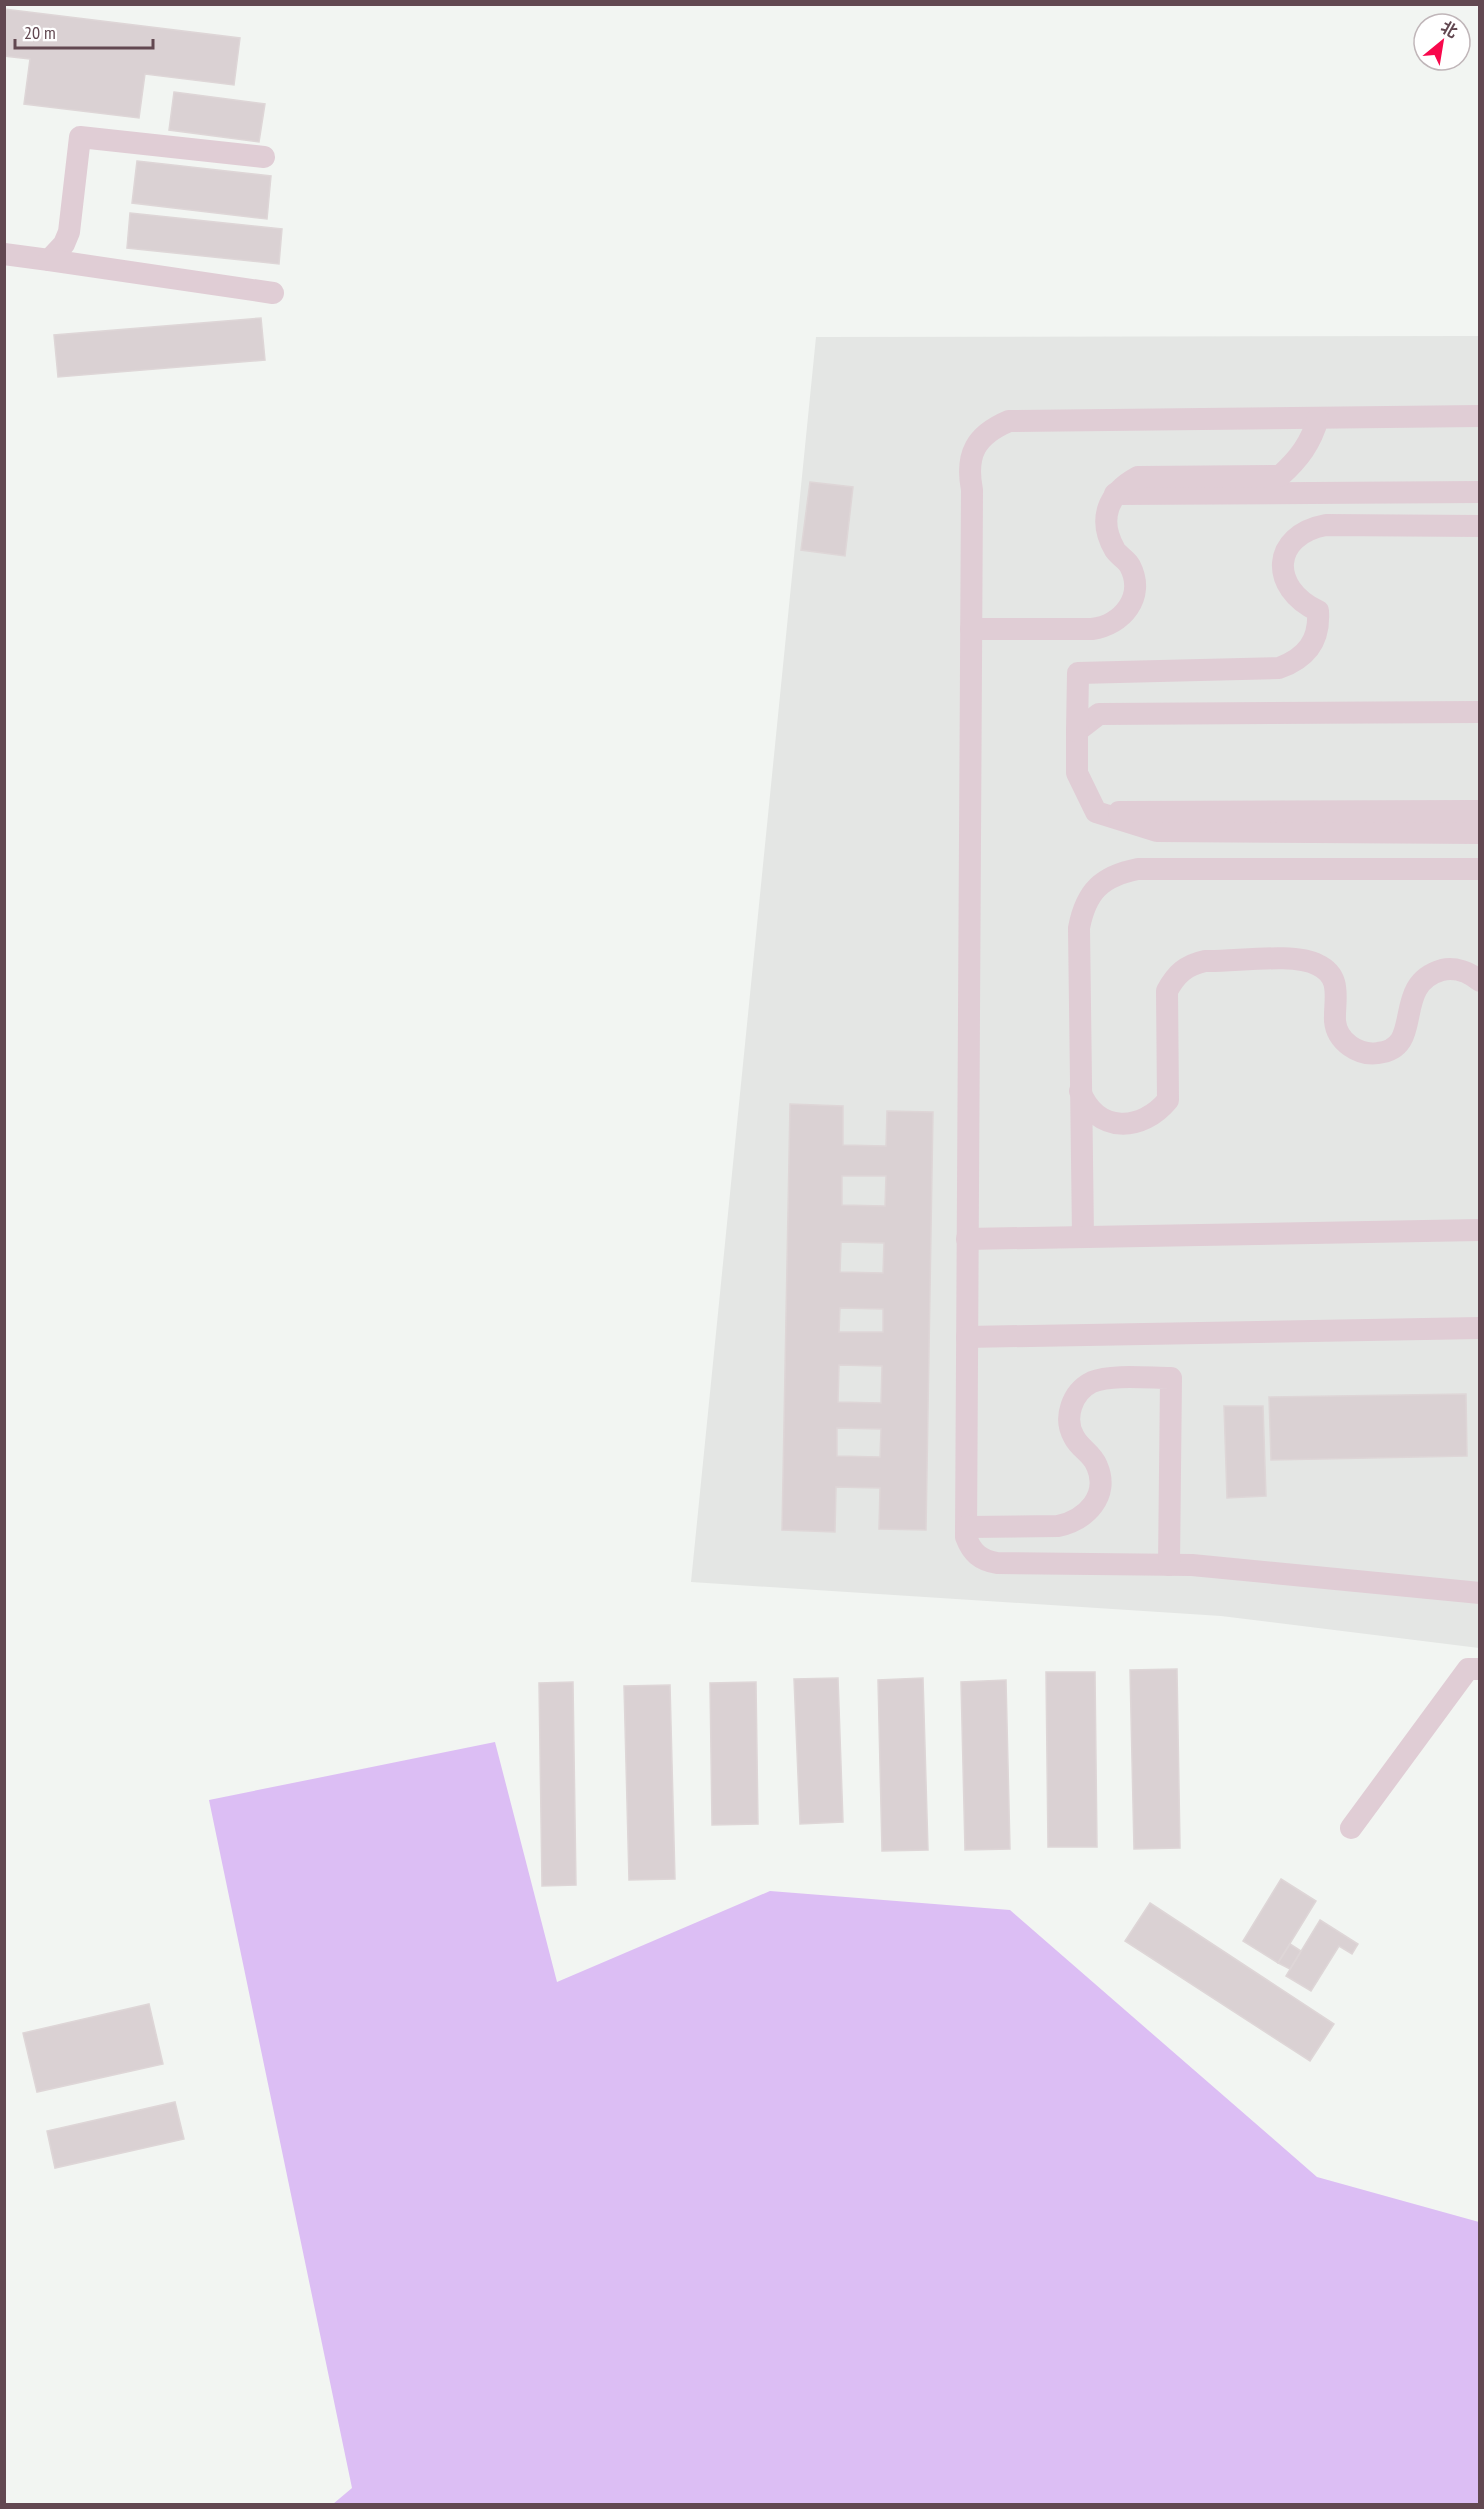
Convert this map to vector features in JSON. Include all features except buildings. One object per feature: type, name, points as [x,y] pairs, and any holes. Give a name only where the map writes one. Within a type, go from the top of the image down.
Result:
[{"type":"lane","points":[[49,260],[64,244],[69,232],[80,137],[264,157]]},
{"type":"lane","points":[[4,254],[273,293]]},
{"type":"lane","points":[[1479,416],[1009,421],[992,428],[980,440],[971,456],[969,473],[972,490],[966,1527],[969,1547],[986,1561],[997,1563],[1169,1564],[1479,1593]]},
{"type":"lane","points":[[971,629],[1092,628],[1104,627],[1116,621],[1125,613],[1136,589],[1134,575],[1129,564],[1117,553],[1109,538],[1106,521],[1115,494],[1138,477],[1280,476],[1296,462],[1308,445],[1318,418]]},
{"type":"lane","points":[[1115,494],[1479,492]]},
{"type":"lane","points":[[1479,526],[1326,525],[1310,528],[1298,536],[1288,548],[1283,562],[1284,578],[1290,592],[1303,604],[1318,611],[1316,638],[1307,652],[1294,663],[1279,668],[1078,673],[1077,731],[1077,773],[1096,812],[1157,831],[1479,833]]},
{"type":"lane","points":[[1077,731],[1099,714],[1479,712]]},
{"type":"lane","points":[[1096,812],[1479,811]]},
{"type":"lane","points":[[1083,1236],[1079,928],[1082,910],[1097,887],[1120,873],[1138,869],[1479,869]]},
{"type":"lane","points":[[1081,1057],[1077,1076],[1081,1094],[1091,1110],[1106,1121],[1125,1124],[1142,1122],[1157,1113],[1168,1100],[1167,991],[1173,979],[1183,969],[1194,963],[1205,960],[1297,959],[1321,966],[1330,974],[1335,985],[1338,996],[1335,1023],[1342,1038],[1354,1049],[1369,1054],[1382,1053],[1394,1047],[1403,1038],[1409,1025],[1411,1000],[1423,979],[1447,969],[1461,970],[1479,981]]},
{"type":"lane","points":[[968,1239],[1479,1230]]},
{"type":"lane","points":[[967,1337],[1479,1328]]},
{"type":"lane","points":[[966,1527],[1058,1526],[1072,1523],[1084,1516],[1093,1506],[1099,1493],[1101,1479],[1098,1466],[1074,1437],[1070,1426],[1069,1414],[1073,1401],[1081,1390],[1105,1379],[1171,1378],[1169,1564]]},
{"type":"lane","points":[[1351,1828],[1468,1669],[1479,1669]]},
{"type":"shaded area","points":[[1479,336],[1479,1648],[1221,1616],[691,1582],[816,337]]},
{"type":"shaded area","points":[[495,1742],[557,1982],[770,1891],[1010,1910],[1317,2177],[1479,2222],[1479,2504],[333,2504],[352,2488],[209,1800]]}]
